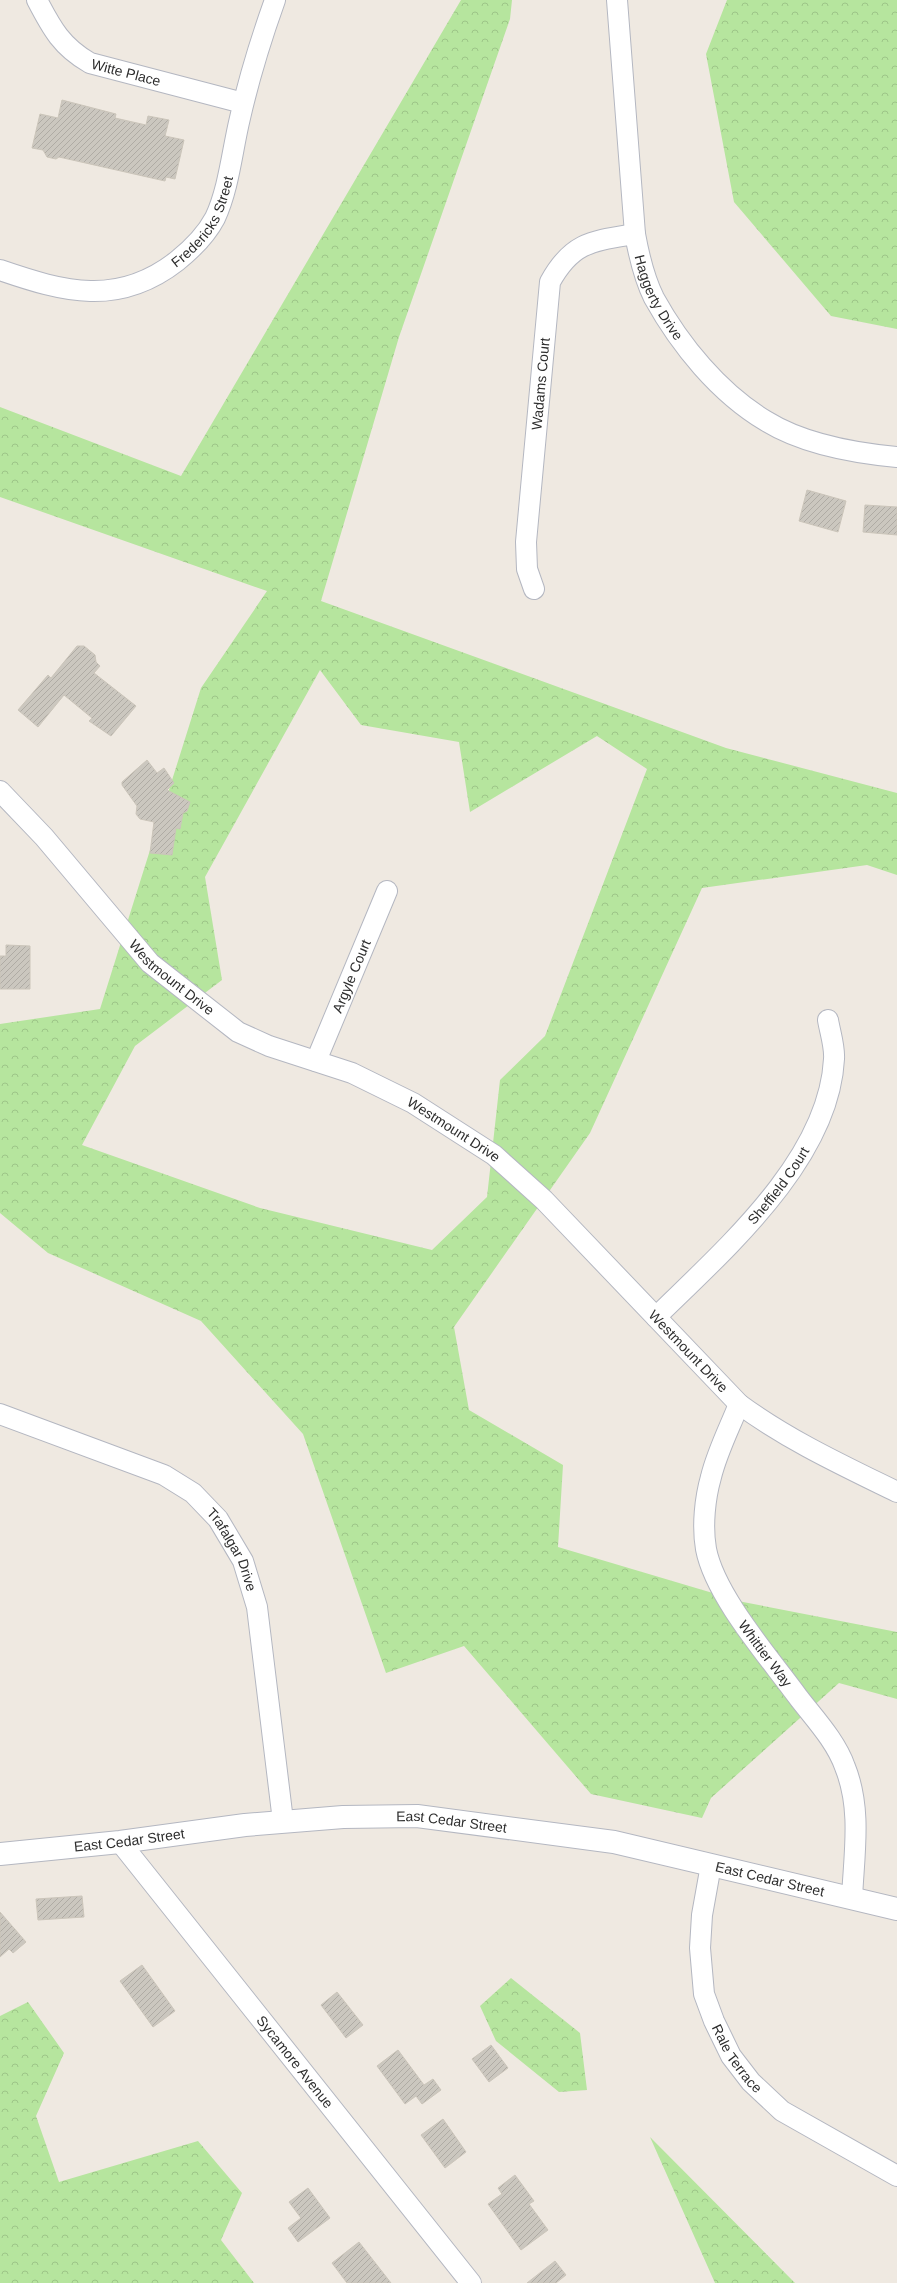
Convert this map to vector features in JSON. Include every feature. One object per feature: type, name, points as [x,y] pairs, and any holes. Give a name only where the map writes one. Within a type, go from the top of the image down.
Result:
[{"type":"main road","name":"East Cedar Street","points":[[0,1854],[120,1842],[283,1821],[417,1816],[614,1842],[897,1909]]},
{"type":"street","name":"Witte Place","points":[[37,0],[53,31],[77,56],[90,63],[243,103]]},
{"type":"street","name":"Fredericks Street","points":[[0,270],[65,290],[93,291],[117,289],[143,281],[167,268],[198,242],[214,218],[222,195],[243,103],[260,44],[275,0]]},
{"type":"street","name":"Haggerty Drive","points":[[617,0],[635,234],[641,263],[654,297],[675,331],[693,353],[729,393],[766,422],[803,438],[837,449],[897,457]]},
{"type":"street","name":"Wadams Court","points":[[534,589],[528,569],[526,542],[550,282],[559,264],[577,248],[598,240],[635,234]]},
{"type":"street","name":"Westmount Drive","points":[[0,791],[44,837],[150,963],[238,1032],[269,1046],[352,1072],[413,1103],[494,1155],[544,1200],[739,1404],[770,1426],[806,1447],[897,1492]]},
{"type":"street","name":"Argyle Court","points":[[316,1061],[387,891]]},
{"type":"street","name":"Sheffield Court","points":[[656,1317],[741,1232],[794,1167],[812,1134],[826,1101],[834,1059],[828,1020]]},
{"type":"street","name":"Whittier Way","points":[[739,1404],[711,1476],[705,1515],[706,1549],[716,1580],[737,1612],[827,1737],[845,1765],[853,1791],[856,1818],[852,1898]]},
{"type":"street","name":"Trafalgar Drive","points":[[0,1414],[164,1475],[193,1493],[218,1519],[243,1561],[257,1607],[283,1821]]},
{"type":"street","name":"Sycamore Avenue","points":[[120,1842],[471,2283]]},
{"type":"street","name":"Rale Terrace","points":[[711,1865],[702,1915],[701,1941],[704,1994],[714,2021],[731,2056],[751,2082],[782,2111],[897,2176]]},
{"type":"green space","points":[[461,0],[512,0],[510,19],[399,337],[321,601],[726,748],[897,793],[897,875],[867,865],[702,888],[590,1133],[454,1327],[469,1410],[563,1465],[558,1547],[743,1602],[897,1632],[897,1699],[839,1683],[711,1798],[702,1818],[591,1794],[464,1646],[386,1673],[303,1434],[201,1321],[48,1253],[0,1213],[0,1024],[100,1009],[201,688],[267,591],[0,497],[0,407],[181,476]],"holes":[[[320,670],[361,725],[459,742],[470,812],[597,736],[647,769],[545,1036],[500,1080],[487,1197],[432,1250],[260,1208],[82,1145],[135,1046],[222,980],[205,877]]]},
{"type":"green space","points":[[727,0],[897,0],[897,329],[831,316],[734,202],[706,54]]},
{"type":"green space","points":[[511,1978],[580,2033],[587,2090],[559,2092],[496,2041],[480,2006]]},
{"type":"green space","points":[[28,2002],[64,2053],[36,2116],[59,2182],[198,2141],[242,2193],[221,2240],[254,2283],[0,2283],[0,2016]]},
{"type":"green space","points":[[650,2137],[795,2283],[715,2283]]},
{"type":"building","points":[[62,100],[116,114],[115,118],[146,125],[148,116],[169,120],[165,136],[184,140],[175,179],[166,177],[165,181],[59,157],[56,159],[47,157],[43,150],[32,148],[40,114],[58,118]]},
{"type":"building","points":[[807,490],[846,501],[838,532],[799,521]]},
{"type":"building","points":[[865,505],[897,507],[897,535],[863,532]]},
{"type":"building","points":[[77,646],[84,646],[95,655],[96,662],[100,666],[94,673],[136,706],[111,736],[89,721],[92,718],[64,695],[38,727],[18,710],[48,675],[51,678]]},
{"type":"building","points":[[147,760],[157,773],[164,768],[174,783],[167,790],[190,802],[187,811],[183,813],[180,829],[176,828],[172,855],[150,853],[154,822],[140,819],[136,814],[137,806],[122,785],[122,782]]},
{"type":"building","points":[[6,945],[30,946],[30,989],[0,989],[0,956],[6,956]]},
{"type":"building","points":[[82,1896],[84,1917],[38,1920],[36,1899]]},
{"type":"building","points":[[0,1912],[26,1942],[13,1953],[9,1949],[0,1957]]},
{"type":"building","points":[[142,1965],[175,2011],[153,2027],[120,1981]]},
{"type":"building","points":[[337,1992],[363,2025],[346,2038],[321,2005]]},
{"type":"building","points":[[491,2045],[508,2068],[489,2082],[472,2059]]},
{"type":"building","points":[[398,2050],[424,2085],[433,2079],[441,2090],[422,2104],[416,2096],[405,2104],[377,2066]]},
{"type":"building","points":[[443,2119],[466,2152],[445,2168],[421,2135]]},
{"type":"building","points":[[515,2175],[534,2201],[529,2204],[548,2230],[521,2250],[488,2204],[502,2194],[498,2188]]},
{"type":"building","points":[[308,2188],[330,2218],[298,2242],[288,2228],[301,2218],[289,2202]]},
{"type":"building","points":[[359,2242],[391,2283],[347,2283],[332,2263]]},
{"type":"building","points":[[555,2261],[566,2275],[556,2283],[527,2283]]}]
